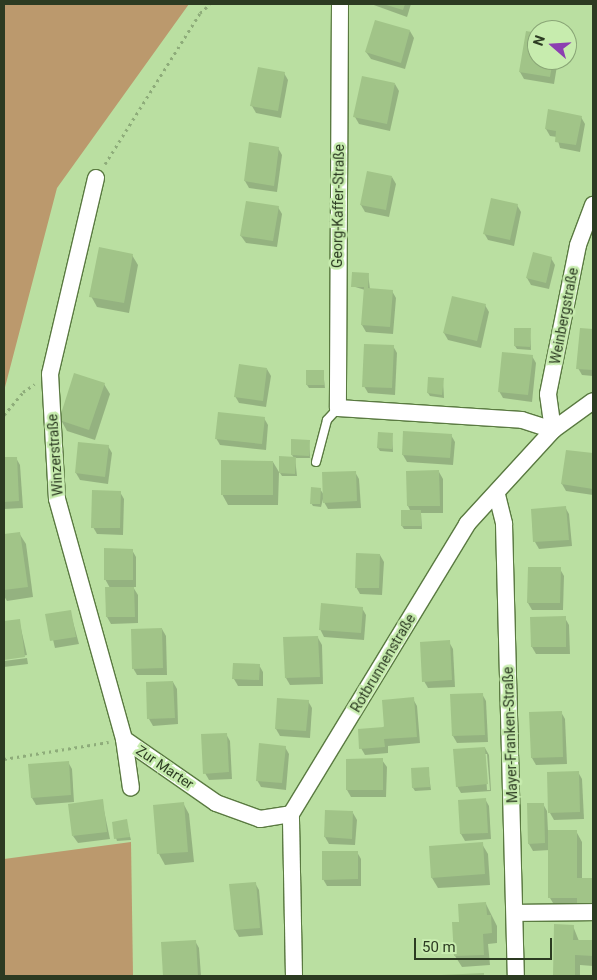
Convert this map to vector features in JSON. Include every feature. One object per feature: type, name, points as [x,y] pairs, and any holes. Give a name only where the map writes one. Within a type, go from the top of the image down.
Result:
[{"type":"street","name":"Georg-Kaffer-Straße","points":[[338,408],[340,4]]},
{"type":"street","name":"Winzerstraße","points":[[96,178],[50,374],[57,499],[124,739],[131,788]]},
{"type":"street","name":"Weinbergstraße","points":[[553,430],[548,394],[578,245],[593,204]]},
{"type":"street","name":"Rotbrunnenstraße","points":[[291,814],[467,524],[497,495],[553,430],[593,401]]},
{"type":"street","points":[[338,408],[522,420],[553,430]]},
{"type":"street","name":"Mayer-Franken-Straße","points":[[497,495],[504,524],[516,913],[516,976]]},
{"type":"street","name":"Zur Marter","points":[[124,739],[216,803],[260,819],[291,814]]},
{"type":"street","points":[[291,814],[294,976]]},
{"type":"street","points":[[516,913],[593,912]]},
{"type":"lane","points":[[316,462],[327,420],[338,408]]},
{"type":"path","points":[[96,178],[200,14],[210,4]]},
{"type":"path","points":[[4,415],[23,392],[50,374]]},
{"type":"path","name":"Zur Marter","points":[[4,759],[124,739]]},
{"type":"shaded area","points":[[4,4],[189,4],[57,188],[4,391]]},
{"type":"shaded area","points":[[131,842],[133,976],[4,976],[4,859]]},
{"type":"building","points":[[383,4],[405,4],[403,10]]},
{"type":"building","points":[[375,20],[410,30],[401,63],[365,52]]},
{"type":"building","points":[[527,31],[527,70],[551,70],[550,77],[519,72]]},
{"type":"building","points":[[258,67],[285,72],[278,111],[250,106]]},
{"type":"building","points":[[362,76],[395,83],[387,124],[353,117]]},
{"type":"building","points":[[548,109],[582,116],[576,145],[555,142],[556,131],[545,129]]},
{"type":"building","points":[[249,142],[279,147],[274,186],[244,181]]},
{"type":"building","points":[[367,171],[392,176],[386,210],[360,205]]},
{"type":"building","points":[[491,198],[518,204],[510,240],[483,234]]},
{"type":"building","points":[[246,201],[279,206],[273,241],[240,236]]},
{"type":"building","points":[[99,247],[133,254],[124,303],[89,297]]},
{"type":"building","points":[[533,252],[552,257],[546,283],[526,278]]},
{"type":"building","points":[[352,272],[369,273],[368,288],[393,290],[390,327],[361,325],[364,287],[351,287]]},
{"type":"building","points":[[452,296],[486,304],[477,341],[443,333]]},
{"type":"building","points":[[514,328],[531,328],[530,347],[514,346]]},
{"type":"building","points":[[580,328],[593,329],[593,370],[576,369]]},
{"type":"building","points":[[364,344],[394,345],[392,388],[362,387]]},
{"type":"building","points":[[502,352],[533,355],[528,395],[498,392]]},
{"type":"building","points":[[239,364],[267,368],[263,401],[234,397]]},
{"type":"building","points":[[306,370],[324,370],[324,385],[306,385]]},
{"type":"building","points":[[74,373],[105,383],[89,430],[59,420]]},
{"type":"building","points":[[428,377],[444,378],[442,395],[427,393]]},
{"type":"building","points":[[218,412],[265,417],[262,444],[215,439]]},
{"type":"building","points":[[403,431],[452,434],[450,458],[402,455]]},
{"type":"building","points":[[378,432],[393,433],[392,449],[377,448]]},
{"type":"building","points":[[291,439],[310,440],[309,456],[291,455]]},
{"type":"building","points":[[78,442],[109,445],[105,477],[75,473]]},
{"type":"building","points":[[566,450],[593,453],[593,489],[561,484]]},
{"type":"building","points":[[279,456],[296,457],[295,474],[279,473]]},
{"type":"building","points":[[4,457],[17,457],[19,501],[4,502]]},
{"type":"building","points":[[221,460],[273,461],[273,495],[221,495]]},
{"type":"building","points":[[439,470],[440,506],[407,506],[406,471]]},
{"type":"building","points":[[356,471],[357,501],[323,503],[322,472]]},
{"type":"building","points":[[311,487],[321,488],[320,504],[310,504]]},
{"type":"building","points":[[92,490],[121,491],[120,528],[91,528]]},
{"type":"building","points":[[566,506],[569,540],[533,542],[531,509]]},
{"type":"building","points":[[401,510],[421,510],[421,526],[401,526]]},
{"type":"building","points":[[20,532],[28,587],[4,590],[4,534]]},
{"type":"building","points":[[104,548],[133,549],[133,580],[104,580]]},
{"type":"building","points":[[356,553],[380,554],[379,588],[355,588]]},
{"type":"building","points":[[528,567],[561,567],[560,603],[527,603]]},
{"type":"building","points":[[105,587],[134,587],[135,617],[106,617]]},
{"type":"building","points":[[321,603],[363,607],[361,633],[319,630]]},
{"type":"building","points":[[71,610],[76,637],[50,641],[45,614]]},
{"type":"building","points":[[566,616],[566,647],[531,647],[530,617]]},
{"type":"building","points":[[20,619],[25,657],[4,660],[4,621]]},
{"type":"building","points":[[162,628],[163,668],[132,669],[131,629]]},
{"type":"building","points":[[318,636],[320,677],[285,678],[283,637]]},
{"type":"building","points":[[450,640],[452,680],[422,682],[420,642]]},
{"type":"building","points":[[233,663],[260,664],[259,680],[232,679]]},
{"type":"building","points":[[173,681],[175,718],[147,719],[146,682]]},
{"type":"building","points":[[483,693],[485,735],[452,736],[450,694]]},
{"type":"building","points":[[414,697],[417,737],[384,739],[385,747],[359,749],[358,729],[384,727],[382,700]]},
{"type":"building","points":[[277,698],[309,700],[306,731],[275,729]]},
{"type":"building","points":[[562,711],[563,757],[531,758],[529,712]]},
{"type":"building","points":[[227,733],[229,772],[203,774],[201,734]]},
{"type":"building","points":[[259,743],[286,746],[282,783],[256,781]]},
{"type":"building","points":[[485,747],[488,784],[456,787],[453,749]]},
{"type":"building","points":[[383,758],[383,790],[346,790],[346,759]]},
{"type":"building","points":[[69,761],[71,795],[31,798],[28,764]]},
{"type":"building","points":[[429,767],[430,787],[412,788],[411,768]]},
{"type":"building","points":[[579,771],[580,812],[548,813],[547,772]]},
{"type":"building","points":[[486,798],[488,833],[460,834],[458,800]]},
{"type":"building","points":[[103,799],[107,832],[72,836],[68,804]]},
{"type":"building","points":[[184,802],[188,852],[157,854],[153,805]]},
{"type":"building","points":[[527,803],[544,803],[545,843],[528,844]]},
{"type":"building","points":[[325,810],[353,811],[352,839],[324,837]]},
{"type":"building","points":[[127,819],[130,837],[114,839],[112,822]]},
{"type":"building","points":[[548,830],[577,830],[577,878],[593,878],[593,904],[577,904],[577,898],[548,898]]},
{"type":"building","points":[[483,842],[485,874],[431,878],[429,846]]},
{"type":"building","points":[[322,851],[358,851],[358,879],[322,880]]},
{"type":"building","points":[[256,882],[260,928],[234,930],[229,884]]},
{"type":"building","points":[[486,902],[487,915],[491,915],[492,933],[483,934],[484,955],[454,956],[452,922],[459,922],[458,904]]},
{"type":"building","points":[[554,924],[574,925],[573,940],[593,940],[593,956],[575,955],[575,976],[553,976]]},
{"type":"building","points":[[196,940],[198,976],[163,976],[161,942]]},
{"type":"building","points":[[484,973],[484,976],[441,976],[441,975]]}]
